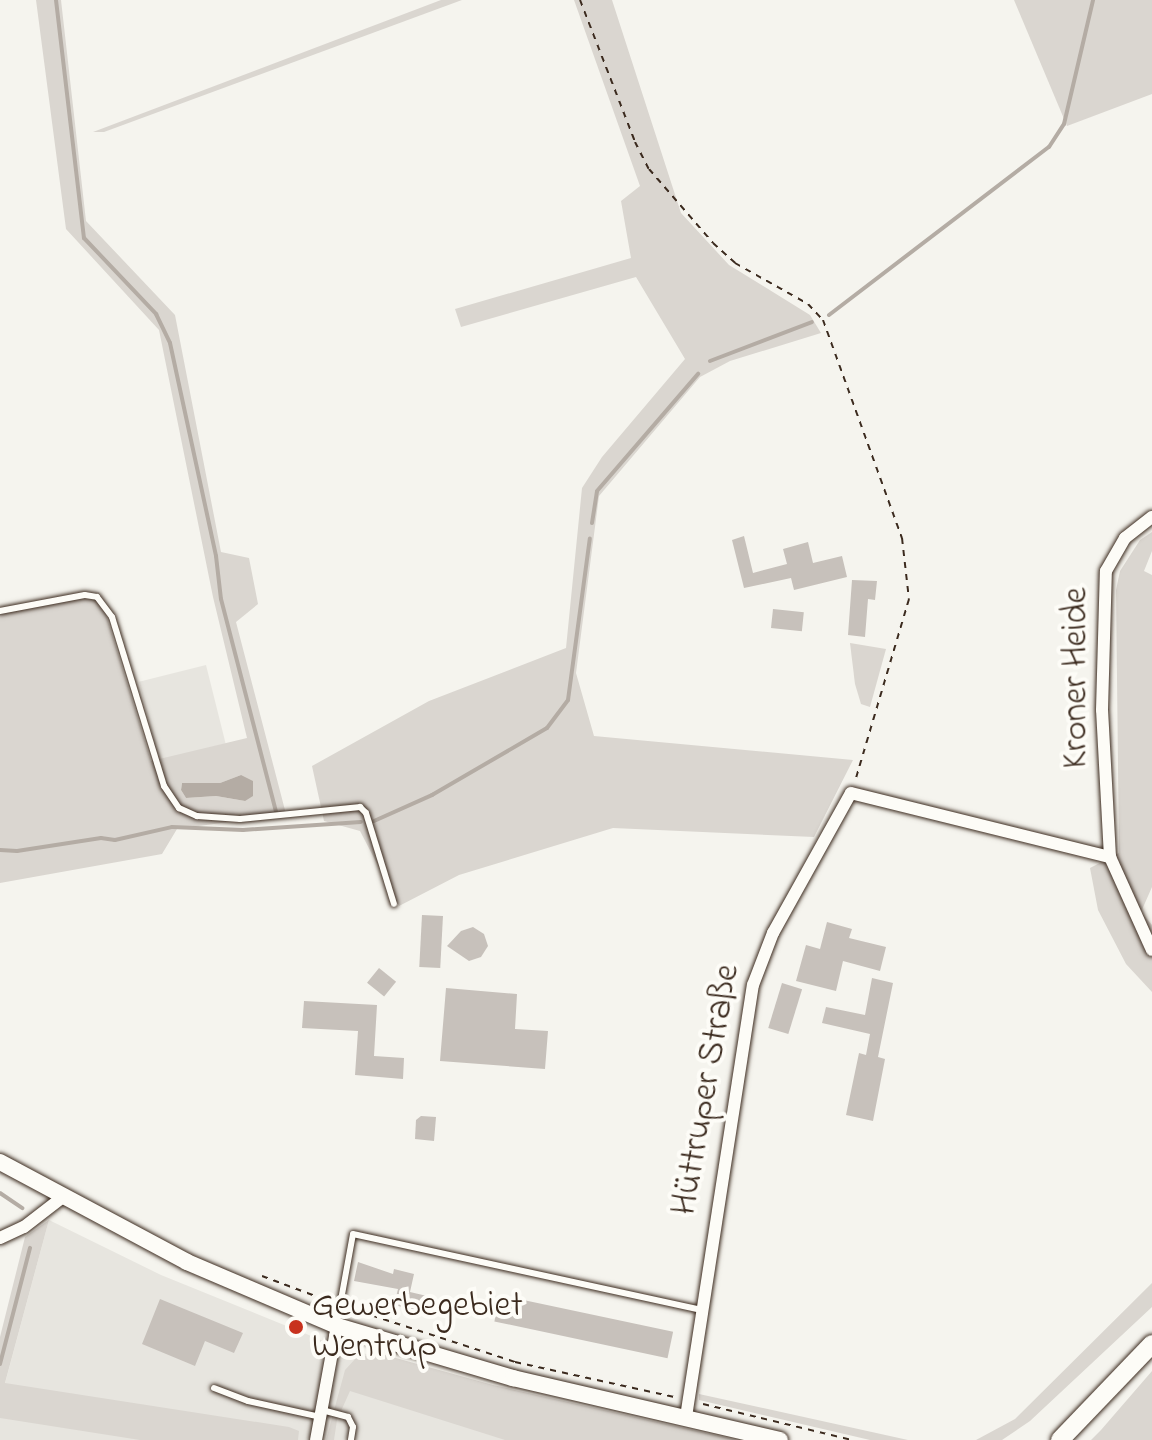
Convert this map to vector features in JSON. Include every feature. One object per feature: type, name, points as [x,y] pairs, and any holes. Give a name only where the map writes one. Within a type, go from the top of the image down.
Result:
[{"type":"main road","points":[[0,1162],[187,1262],[337,1326],[513,1378],[688,1409],[780,1440]]},
{"type":"main road","points":[[1060,1440],[1152,1344]]},
{"type":"street","name":"Kroner Heide","points":[[1152,517],[1125,538],[1106,571],[1102,710],[1110,857],[1152,950]]},
{"type":"street","points":[[851,793],[1110,857]]},
{"type":"street","name":"Hüttruper Straße","points":[[688,1409],[753,985],[773,933],[851,793]]},
{"type":"street","points":[[0,1238],[24,1227],[63,1197]]},
{"type":"street","points":[[316,1440],[337,1326]]},
{"type":"lane","points":[[0,611],[85,595],[97,597],[112,617],[164,786],[179,808],[197,816],[240,819],[360,807],[366,813],[394,904]]},
{"type":"lane","points":[[337,1326],[353,1234],[703,1310]]},
{"type":"lane","points":[[214,1388],[248,1401],[348,1417],[353,1427],[351,1440]]},
{"type":"path","points":[[580,0],[635,142],[649,169],[713,243],[735,263],[808,304],[823,320],[902,538],[909,599],[851,793]]},
{"type":"path","points":[[253,1273],[515,1362],[688,1409],[852,1440]]},
{"type":"shaded area","points":[[36,0],[61,0],[86,221],[175,315],[221,552],[249,558],[258,604],[236,622],[286,814],[177,829],[162,854],[0,883],[0,612],[99,592],[151,761],[247,738],[213,597],[159,330],[66,229]],"holes":[[[241,775],[245,801],[216,796],[186,798],[181,790],[182,783],[220,783]]]},
{"type":"shaded area","points":[[441,0],[462,0],[104,132],[93,132]]},
{"type":"shaded area","points":[[574,0],[612,0],[681,213],[729,265],[810,315],[821,333],[730,361],[700,377],[599,496],[576,673],[594,736],[853,760],[814,837],[613,828],[459,875],[399,906],[360,831],[324,821],[312,766],[429,701],[566,648],[582,488],[602,457],[685,359],[636,277],[461,327],[455,309],[631,258],[621,201],[640,186]]},
{"type":"shaded area","points":[[1014,0],[1152,0],[1152,94],[1067,126]]},
{"type":"shaded area","points":[[1152,532],[1152,551],[1144,571],[1152,575],[1152,887],[1141,912],[1152,925],[1152,992],[1126,964],[1098,910],[1090,868],[1119,853],[1116,590],[1120,571],[1140,540]]},
{"type":"shaded area","points":[[850,643],[886,649],[870,707],[861,704]]},
{"type":"shaded area","points":[[206,665],[226,744],[159,760],[139,682]]},
{"type":"shaded area","points":[[241,775],[253,781],[253,796],[245,801],[216,796],[186,798],[181,790],[182,783],[220,783]]},
{"type":"shaded area","name":"Gewerbegebiet Wentrup","points":[[49,1220],[161,1275],[321,1340],[460,1383],[683,1440],[0,1440],[0,1402]]},
{"type":"shaded area","points":[[49,1220],[5,1383],[289,1427],[299,1431],[298,1440],[140,1440],[0,1418],[0,1337],[25,1237]]},
{"type":"shaded area","points":[[1152,1283],[1152,1307],[1030,1421],[1002,1440],[976,1440],[1015,1419]]},
{"type":"shaded area","points":[[378,1353],[493,1385],[737,1440],[505,1440],[350,1391],[337,1420],[334,1440],[326,1440],[345,1370],[356,1358]]},
{"type":"shaded area","points":[[1152,1371],[1152,1440],[1091,1440],[1101,1430]]},
{"type":"shaded area","points":[[699,1394],[908,1440],[870,1440],[699,1400]]},
{"type":"building","points":[[744,536],[753,573],[787,564],[783,549],[808,542],[813,563],[842,556],[847,577],[794,590],[791,578],[744,588],[732,540]]},
{"type":"building","points":[[852,580],[877,581],[875,600],[868,599],[865,637],[848,635]]},
{"type":"building","points":[[773,609],[804,612],[802,631],[771,628]]},
{"type":"building","points":[[422,915],[443,916],[440,968],[419,967]]},
{"type":"building","points":[[827,922],[852,929],[849,938],[886,947],[880,971],[843,961],[836,991],[796,981],[806,945],[820,949]]},
{"type":"building","points":[[473,927],[484,934],[488,946],[481,957],[469,961],[447,946],[461,931]]},
{"type":"building","points":[[379,968],[396,982],[384,997],[367,983]]},
{"type":"building","points":[[872,978],[893,983],[878,1057],[885,1059],[873,1121],[846,1115],[859,1053],[866,1055],[870,1034],[822,1023],[826,1007],[865,1015]]},
{"type":"building","points":[[782,983],[802,989],[788,1034],[768,1028]]},
{"type":"building","points":[[446,988],[517,994],[515,1029],[548,1031],[545,1069],[440,1061]]},
{"type":"building","points":[[304,1001],[377,1005],[374,1056],[404,1058],[403,1079],[355,1075],[358,1031],[302,1028]]},
{"type":"building","points":[[421,1116],[436,1117],[434,1141],[415,1139],[416,1120]]},
{"type":"building","points":[[358,1262],[393,1274],[394,1269],[414,1274],[410,1292],[427,1296],[423,1312],[394,1305],[398,1289],[354,1281]]},
{"type":"building","points":[[500,1295],[673,1332],[668,1358],[494,1321]]},
{"type":"building","points":[[160,1299],[243,1333],[234,1353],[205,1341],[195,1366],[142,1344]]},
{"type":"waterway","points":[[56,0],[84,238],[156,314],[170,343],[216,556],[221,599],[276,811]]},
{"type":"waterway","points":[[829,315],[1049,147],[1064,124],[1093,0]]},
{"type":"waterway","points":[[710,361],[812,322]]},
{"type":"waterway","points":[[592,523],[597,491],[698,374]]},
{"type":"waterway","points":[[374,821],[432,795],[547,728],[568,700],[590,538]]},
{"type":"waterway","points":[[0,850],[17,851],[101,838],[115,840],[172,827],[243,830],[361,822]]},
{"type":"waterway","points":[[0,1193],[22,1208]]},
{"type":"waterway","points":[[0,1364],[30,1248]]},
{"type":"place","name":"Gewerbegebiet Wentrup","points":[[296,1327]]}]
